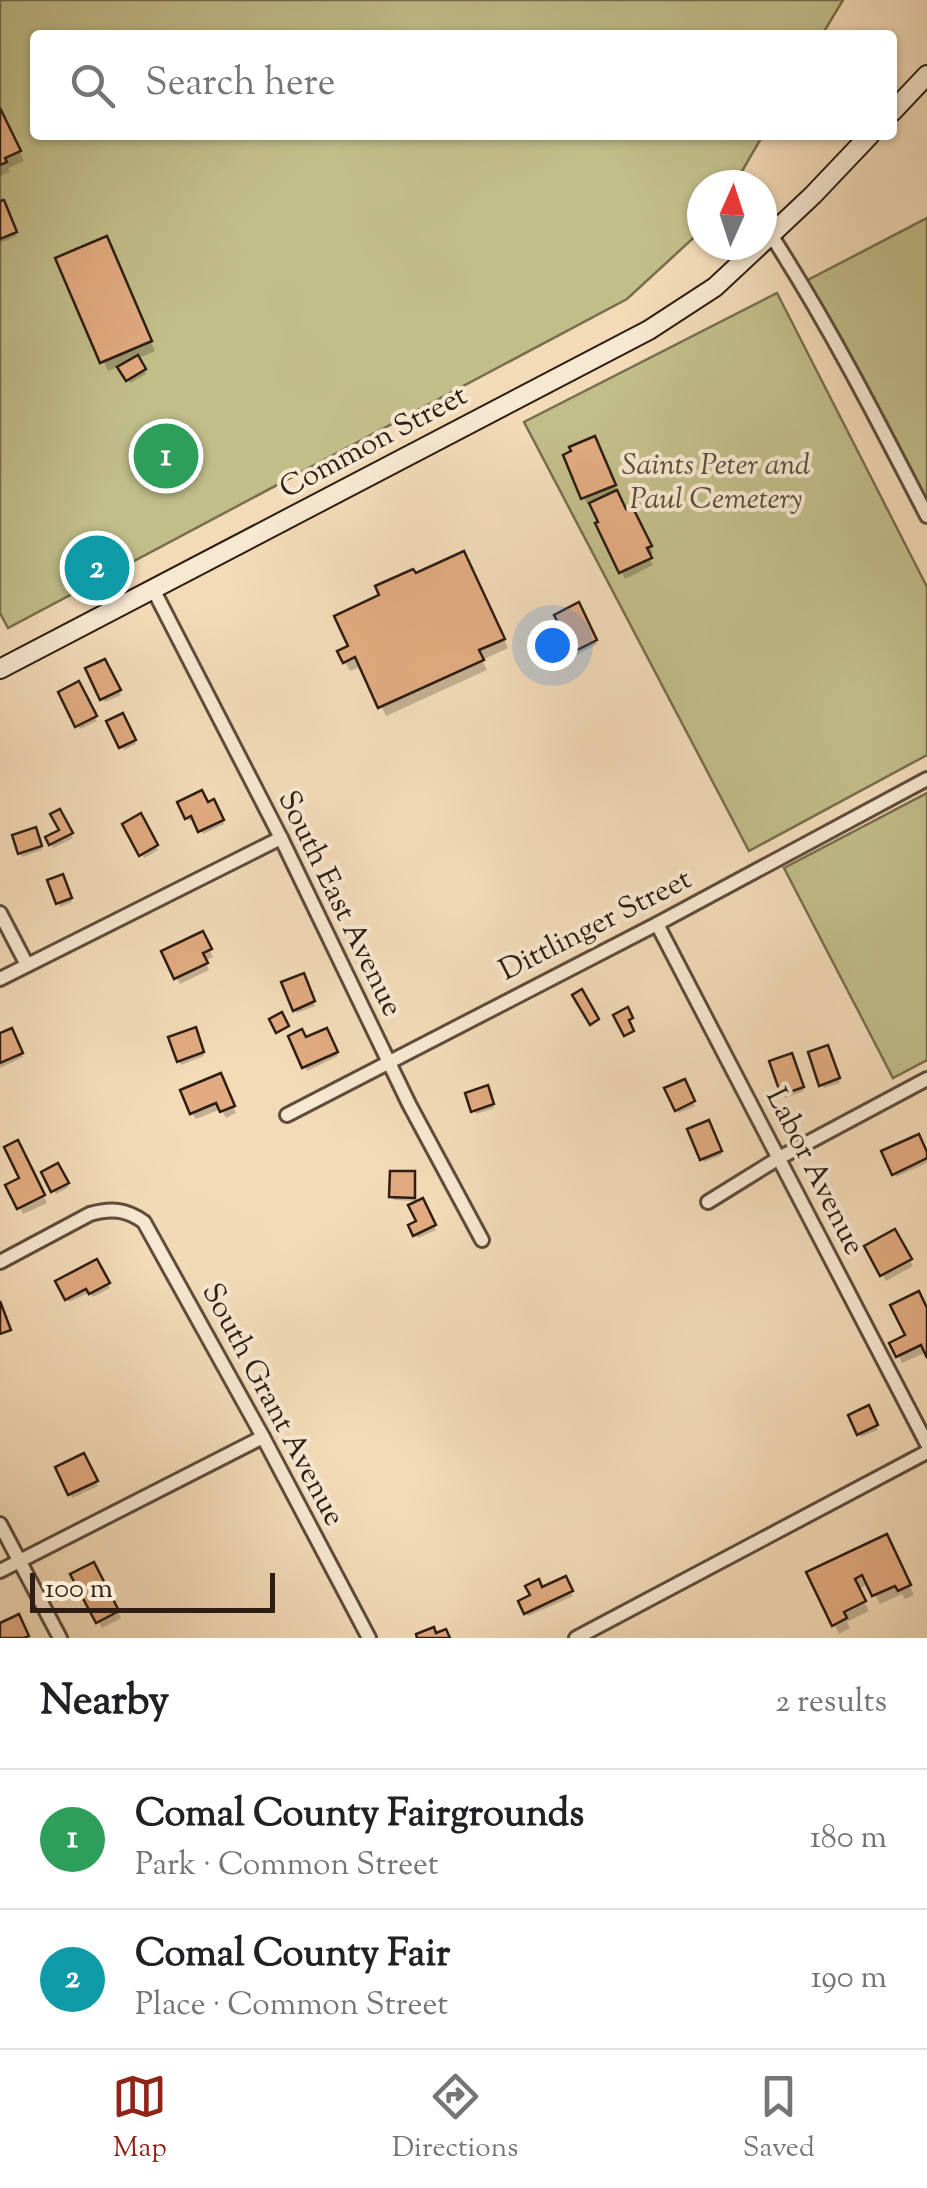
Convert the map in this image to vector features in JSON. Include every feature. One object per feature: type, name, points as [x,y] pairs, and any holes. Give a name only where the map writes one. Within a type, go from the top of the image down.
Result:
[{"type":"main road","points":[[897,107],[927,75]]},
{"type":"main road","name":"Common Street","points":[[777,228],[865,140]]},
{"type":"main road","name":"Common Street","points":[[0,669],[649,330],[715,288],[744,260]]},
{"type":"street","points":[[777,255],[802,282],[927,516]]},
{"type":"street","name":"South East Avenue","points":[[152,589],[281,838],[388,1062],[482,1240]]},
{"type":"street","name":"Dittlinger Street","points":[[287,1115],[927,779]]},
{"type":"street","points":[[0,980],[281,838]]},
{"type":"street","points":[[0,913],[26,965]]},
{"type":"street","name":"Labor Avenue","points":[[657,924],[927,1444]]},
{"type":"street","points":[[708,1202],[779,1158],[927,1079]]},
{"type":"street","name":"South Grant Avenue","points":[[0,1262],[103,1210],[132,1213],[144,1222],[369,1638]]},
{"type":"street","points":[[0,1571],[263,1437]]},
{"type":"street","points":[[576,1638],[927,1452]]},
{"type":"street","points":[[0,1524],[60,1638]]},
{"type":"green space","points":[[0,0],[843,0],[825,30],[30,30],[30,140],[760,140],[743,170],[687,170],[687,244],[627,299],[8,628],[0,613]]},
{"type":"green space","points":[[927,218],[927,510],[802,283]]},
{"type":"green space","name":"Saints Peter and Paul Cemetery","points":[[777,293],[927,587],[927,755],[749,851],[524,422]]},
{"type":"green space","points":[[927,793],[927,1060],[893,1078],[784,868]]},
{"type":"building","points":[[0,108],[21,151],[5,158],[7,162],[0,165]]},
{"type":"building","points":[[4,200],[17,232],[0,239],[0,201]]},
{"type":"building","points":[[107,236],[152,341],[100,363],[55,258]]},
{"type":"building","points":[[138,355],[146,369],[126,381],[117,367]]},
{"type":"building","points":[[595,436],[616,485],[581,499],[563,455],[571,451],[569,447]]},
{"type":"building","points":[[617,490],[626,509],[632,506],[652,546],[647,548],[652,558],[619,573],[589,503]]},
{"type":"building","points":[[464,551],[505,639],[479,650],[484,660],[378,708],[355,657],[343,663],[337,651],[348,646],[334,616],[379,595],[375,586]]},
{"type":"building","points":[[579,602],[597,640],[573,652],[554,615]]},
{"type":"building","points":[[105,659],[121,690],[100,700],[85,668]]},
{"type":"building","points":[[79,681],[97,716],[75,727],[58,692]]},
{"type":"building","points":[[123,713],[136,740],[119,748],[106,721]]},
{"type":"building","points":[[202,790],[208,802],[214,799],[224,820],[198,832],[191,816],[185,819],[177,802]]},
{"type":"building","points":[[60,809],[73,833],[49,845],[45,837],[59,830],[50,814]]},
{"type":"building","points":[[141,813],[158,845],[139,856],[122,824]]},
{"type":"building","points":[[36,827],[42,846],[18,854],[12,835]]},
{"type":"building","points":[[63,874],[72,898],[56,904],[47,880]]},
{"type":"building","points":[[203,931],[212,949],[203,953],[208,963],[174,979],[161,951]]},
{"type":"building","points":[[304,973],[315,1001],[293,1011],[281,982]]},
{"type":"building","points":[[582,989],[599,1019],[590,1025],[572,995]]},
{"type":"building","points":[[628,1007],[634,1031],[624,1036],[613,1015]]},
{"type":"building","points":[[282,1012],[289,1026],[276,1033],[269,1019]]},
{"type":"building","points":[[196,1027],[204,1052],[177,1062],[168,1037]]},
{"type":"building","points":[[12,1028],[23,1053],[0,1063],[0,1033]]},
{"type":"building","points":[[327,1028],[338,1052],[302,1068],[288,1036],[302,1029],[306,1037]]},
{"type":"building","points":[[828,1045],[840,1078],[819,1086],[808,1052]]},
{"type":"building","points":[[792,1053],[804,1087],[781,1095],[769,1061]]},
{"type":"building","points":[[221,1073],[235,1106],[220,1112],[216,1103],[190,1114],[180,1090]]},
{"type":"building","points":[[685,1079],[695,1101],[675,1111],[664,1088]]},
{"type":"building","points":[[488,1085],[494,1104],[471,1112],[465,1093]]},
{"type":"building","points":[[709,1120],[722,1151],[700,1160],[687,1129]]},
{"type":"building","points":[[919,1134],[927,1158],[892,1175],[881,1151]]},
{"type":"building","points":[[18,1140],[45,1195],[17,1209],[5,1185],[19,1178],[4,1147]]},
{"type":"building","points":[[58,1163],[69,1183],[51,1192],[41,1172]]},
{"type":"building","points":[[390,1171],[415,1171],[415,1198],[389,1197]]},
{"type":"building","points":[[423,1198],[436,1225],[413,1236],[408,1225],[416,1221],[408,1205]]},
{"type":"building","points":[[895,1229],[912,1259],[880,1276],[864,1246]]},
{"type":"building","points":[[97,1259],[110,1283],[65,1300],[55,1281]]},
{"type":"building","points":[[919,1291],[927,1308],[927,1358],[921,1345],[896,1357],[889,1343],[905,1335],[890,1305]]},
{"type":"building","points":[[0,1301],[11,1330],[0,1334]]},
{"type":"building","points":[[869,1405],[878,1425],[857,1435],[848,1415]]},
{"type":"building","points":[[84,1453],[98,1481],[68,1495],[55,1467]]},
{"type":"building","points":[[887,1534],[911,1585],[898,1591],[895,1586],[872,1596],[862,1575],[855,1579],[866,1601],[844,1612],[847,1618],[832,1626],[806,1572]]},
{"type":"building","points":[[94,1562],[119,1611],[96,1623],[70,1574]]},
{"type":"building","points":[[566,1576],[573,1591],[524,1614],[518,1601],[530,1595],[525,1586],[539,1579],[542,1587]]},
{"type":"building","points":[[19,1614],[29,1636],[0,1638],[0,1623]]},
{"type":"building","points":[[434,1627],[436,1633],[446,1629],[450,1638],[417,1638],[416,1634]]},
{"type":"place","name":"Comal County Fairgrounds","points":[[166,456]]},
{"type":"place","name":"Comal County Fair","points":[[97,568]]}]
